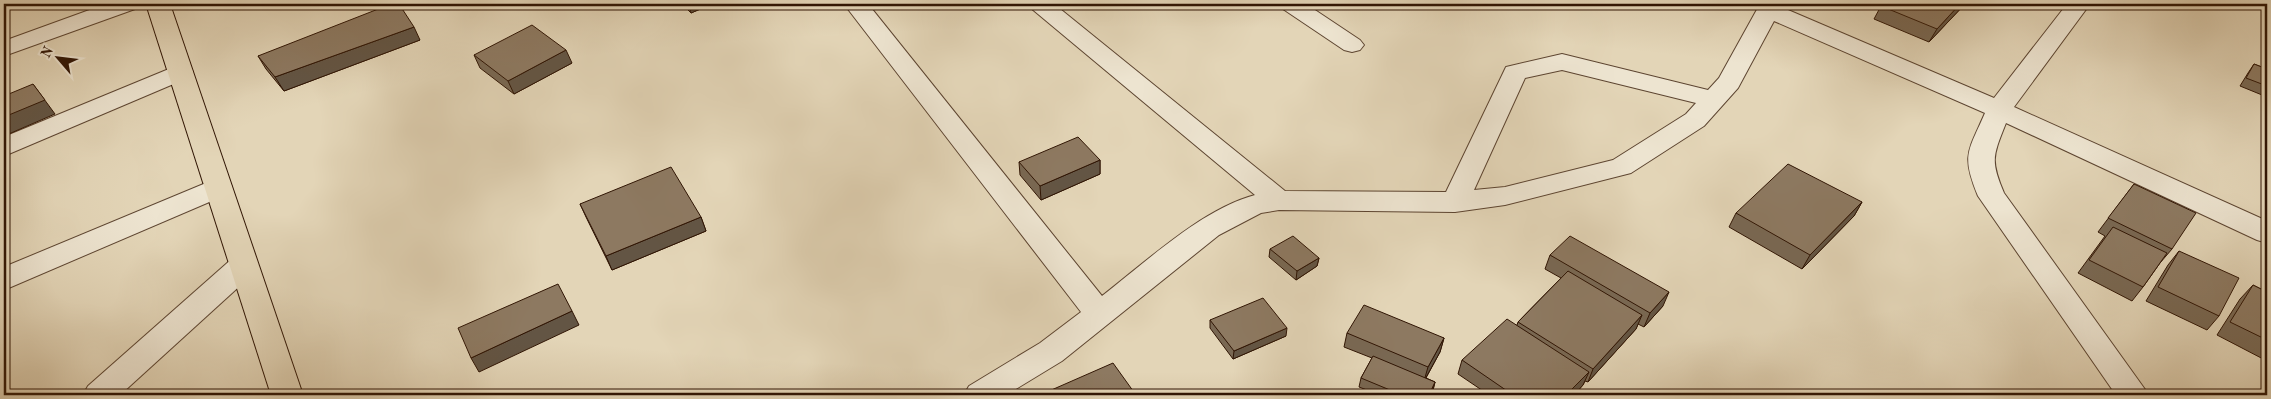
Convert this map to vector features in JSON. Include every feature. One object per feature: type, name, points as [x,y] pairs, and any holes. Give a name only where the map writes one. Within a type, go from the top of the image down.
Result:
[{"type":"highway","points":[[158,4],[287,395]]},
{"type":"street","points":[[4,49],[127,4]]},
{"type":"street","points":[[856,4],[1100,313]]},
{"type":"street","points":[[1040,4],[1279,200]]},
{"type":"street","points":[[1291,4],[1352,45]]},
{"type":"street","points":[[2079,4],[2000,110],[1980,156],[1983,175],[1992,196],[2133,395]]},
{"type":"street","points":[[980,395],[1051,352],[1208,228],[1254,205],[1279,200],[1454,202],[1505,196],[1622,167],[1695,120],[1729,82],[1770,7],[2267,233]]},
{"type":"street","points":[[1454,202],[1515,72],[1562,62],[1714,99]]},
{"type":"street","points":[[4,147],[181,72]]},
{"type":"street","points":[[4,279],[218,187]]},
{"type":"street","points":[[100,395],[244,265]]},
{"type":"building","points":[[391,4],[399,4],[414,27],[275,77],[258,56]]},
{"type":"building","points":[[1883,4],[1960,4],[1937,29],[1881,6]]},
{"type":"building","points":[[532,25],[566,50],[508,81],[474,55]]},
{"type":"building","points":[[2254,64],[2267,69],[2267,86],[2246,78]]},
{"type":"building","points":[[33,84],[45,100],[4,117],[4,96]]},
{"type":"building","points":[[1078,137],[1100,160],[1040,186],[1019,162]]},
{"type":"building","points":[[1788,164],[1862,202],[1810,255],[1736,213]]},
{"type":"building","points":[[671,167],[701,217],[606,256],[580,204]]},
{"type":"building","points":[[2134,184],[2196,213],[2172,249],[2108,218]]},
{"type":"building","points":[[2113,227],[2167,253],[2143,287],[2089,260]]},
{"type":"building","points":[[1293,236],[1319,258],[1297,271],[1270,249]]},
{"type":"building","points":[[1570,236],[1669,292],[1650,313],[1550,255]]},
{"type":"building","points":[[2179,251],[2239,278],[2219,316],[2158,287]]},
{"type":"building","points":[[1568,271],[1642,315],[1593,369],[1518,322]]},
{"type":"building","points":[[558,284],[572,311],[471,358],[458,328]]},
{"type":"building","points":[[2253,285],[2267,292],[2267,340],[2230,322]]},
{"type":"building","points":[[1263,298],[1287,328],[1234,351],[1210,320]]},
{"type":"building","points":[[1364,305],[1444,338],[1428,367],[1347,333]]},
{"type":"building","points":[[1507,319],[1589,372],[1566,395],[1513,395],[1462,360]]},
{"type":"building","points":[[1373,356],[1435,382],[1429,395],[1402,395],[1361,378]]},
{"type":"building","points":[[1113,363],[1136,395],[1040,395]]}]
